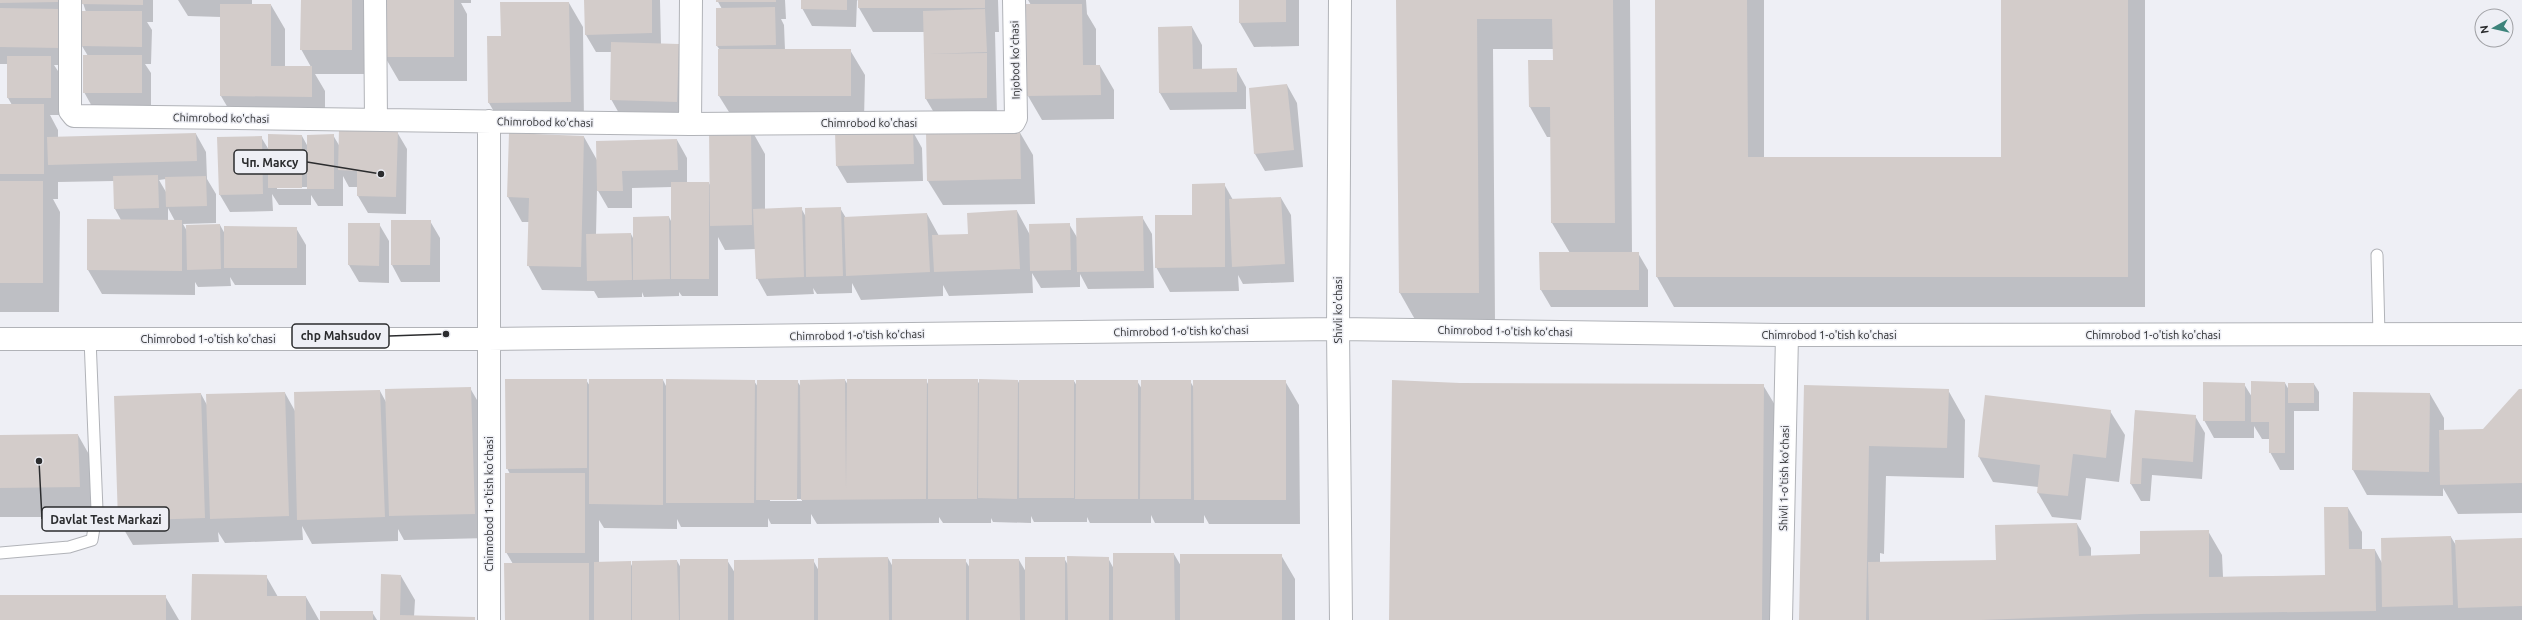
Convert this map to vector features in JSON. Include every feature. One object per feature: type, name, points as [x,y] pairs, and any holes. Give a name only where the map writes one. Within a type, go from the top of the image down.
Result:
[{"type":"street","name":"Chimrobod ko'chasi","points":[[70,0],[70,111],[74,116],[690,124],[1016,121]]},
{"type":"street","points":[[375,0],[376,120]]},
{"type":"street","points":[[690,124],[691,0]]},
{"type":"street","name":"Injobod ko'chasi","points":[[1014,0],[1016,121]]},
{"type":"street","name":"Shivli ko'chasi","points":[[1340,0],[1338,329],[1341,620]]},
{"type":"street","name":"Chimrobod 1-o'tish ko'chasi","points":[[489,121],[489,620]]},
{"type":"street","name":"Chimrobod 1-o'tish ko'chasi","points":[[0,339],[488,339],[1338,329],[1787,335],[2522,334]]},
{"type":"street","name":"Shivli 1-o'tish ko'chasi","points":[[1782,620],[1787,335]]},
{"type":"lane","points":[[2377,255],[2379,335]]},
{"type":"lane","points":[[0,553],[69,548],[92,540],[97,510],[90,339]]},
{"type":"building","points":[[0,0],[58,0],[58,2],[0,3]]},
{"type":"building","points":[[81,0],[143,0],[143,5],[80,4]]},
{"type":"building","points":[[301,0],[352,0],[352,50],[300,50]]},
{"type":"building","points":[[384,0],[454,0],[454,57],[384,57]]},
{"type":"building","points":[[584,0],[652,0],[652,33],[585,35]]},
{"type":"building","points":[[716,0],[776,0],[776,2],[716,2]]},
{"type":"building","points":[[801,0],[847,0],[847,10],[801,9]]},
{"type":"building","points":[[858,0],[985,0],[985,8],[858,8]]},
{"type":"building","points":[[1239,0],[1286,0],[1286,22],[1239,23]]},
{"type":"building","points":[[1396,0],[1613,0],[1615,223],[1551,223],[1550,107],[1529,107],[1528,60],[1553,60],[1552,19],[1477,19],[1479,293],[1399,293]]},
{"type":"building","points":[[1655,0],[1747,0],[1748,157],[2001,157],[2001,0],[2128,0],[2128,277],[1656,277]]},
{"type":"building","points":[[500,2],[569,2],[571,102],[488,103],[487,36],[501,36]]},
{"type":"building","points":[[220,4],[271,4],[271,66],[312,66],[312,97],[220,96]]},
{"type":"building","points":[[1026,4],[1082,4],[1083,65],[1100,65],[1101,95],[1027,96]]},
{"type":"building","points":[[775,7],[776,45],[716,46],[716,8]]},
{"type":"building","points":[[0,8],[60,9],[60,48],[0,47]]},
{"type":"building","points":[[985,9],[987,52],[928,54],[987,53],[987,98],[925,99],[923,11]]},
{"type":"building","points":[[81,11],[142,11],[142,47],[81,46]]},
{"type":"building","points":[[1192,26],[1193,69],[1237,68],[1237,92],[1159,93],[1158,27]]},
{"type":"building","points":[[611,42],[679,44],[677,102],[610,100]]},
{"type":"building","points":[[718,49],[851,49],[851,96],[718,96]]},
{"type":"building","points":[[83,55],[142,55],[142,93],[83,93]]},
{"type":"building","points":[[7,56],[51,56],[51,98],[7,98]]},
{"type":"building","points":[[1287,84],[1294,150],[1254,154],[1249,88]]},
{"type":"building","points":[[0,104],[44,104],[44,174],[0,174]]},
{"type":"building","points":[[751,128],[752,225],[710,226],[709,129]]},
{"type":"building","points":[[339,129],[398,131],[396,197],[357,196],[357,171],[338,170]]},
{"type":"building","points":[[913,129],[914,164],[836,166],[835,131]]},
{"type":"building","points":[[1020,130],[1021,179],[927,181],[926,132]]},
{"type":"building","points":[[196,133],[197,161],[48,165],[47,137]]},
{"type":"building","points":[[509,133],[584,136],[581,267],[527,266],[529,198],[507,197]]},
{"type":"building","points":[[268,134],[302,135],[302,188],[268,188]]},
{"type":"building","points":[[334,134],[334,189],[307,189],[307,135]]},
{"type":"building","points":[[262,136],[263,194],[219,195],[217,137]]},
{"type":"building","points":[[677,139],[678,170],[622,171],[623,191],[597,191],[596,141]]},
{"type":"building","points":[[158,175],[159,208],[114,209],[113,176]]},
{"type":"building","points":[[206,176],[207,206],[166,207],[165,177]]},
{"type":"building","points":[[0,181],[43,181],[43,283],[0,283]]},
{"type":"building","points":[[671,182],[709,182],[709,279],[671,279]]},
{"type":"building","points":[[1225,183],[1225,267],[1155,268],[1155,215],[1192,215],[1192,184]]},
{"type":"building","points":[[1281,197],[1285,264],[1232,267],[1229,199]]},
{"type":"building","points":[[802,207],[804,277],[756,279],[753,209]]},
{"type":"building","points":[[841,207],[843,276],[806,277],[805,208]]},
{"type":"building","points":[[1017,210],[1020,269],[934,272],[932,235],[968,234],[967,213]]},
{"type":"building","points":[[927,213],[930,272],[846,276],[844,217]]},
{"type":"building","points":[[669,216],[670,279],[633,280],[633,217]]},
{"type":"building","points":[[1143,216],[1144,271],[1077,272],[1076,218]]},
{"type":"building","points":[[87,219],[182,220],[182,271],[87,270]]},
{"type":"building","points":[[391,220],[431,220],[430,265],[391,265]]},
{"type":"building","points":[[348,223],[380,223],[379,266],[348,265]]},
{"type":"building","points":[[1070,223],[1071,270],[1030,271],[1029,224]]},
{"type":"building","points":[[220,224],[221,269],[187,270],[186,225]]},
{"type":"building","points":[[224,226],[297,227],[297,268],[224,268]]},
{"type":"building","points":[[631,233],[632,280],[587,281],[586,234]]},
{"type":"building","points":[[1539,252],[1639,252],[1639,290],[1540,290]]},
{"type":"building","points":[[505,379],[587,379],[587,468],[506,469]]},
{"type":"building","points":[[589,379],[663,379],[663,505],[589,504]]},
{"type":"building","points":[[666,379],[755,380],[754,503],[666,503]]},
{"type":"building","points":[[845,379],[846,489],[847,379],[927,379],[926,499],[801,500],[800,380]]},
{"type":"building","points":[[928,379],[978,379],[977,499],[928,499]]},
{"type":"building","points":[[979,379],[1018,380],[1017,499],[978,498]]},
{"type":"building","points":[[757,380],[798,380],[797,500],[756,500]]},
{"type":"building","points":[[1019,380],[1074,380],[1074,498],[1019,498]]},
{"type":"building","points":[[1076,380],[1138,380],[1138,499],[1075,499]]},
{"type":"building","points":[[1141,380],[1191,380],[1191,499],[1140,499]]},
{"type":"building","points":[[1193,380],[1286,380],[1286,500],[1194,500]]},
{"type":"building","points":[[1392,380],[1460,383],[1764,384],[1762,620],[1389,620]]},
{"type":"building","points":[[2251,381],[2285,382],[2285,453],[2269,453],[2269,422],[2251,422]]},
{"type":"building","points":[[2203,382],[2245,383],[2245,421],[2203,421]]},
{"type":"building","points":[[2288,383],[2314,383],[2314,403],[2288,403]]},
{"type":"building","points":[[1804,385],[1949,389],[1947,448],[1869,446],[1866,620],[1799,620]]},
{"type":"building","points":[[471,387],[475,514],[389,516],[385,389]]},
{"type":"building","points":[[2519,389],[2522,389],[2522,483],[2440,485],[2439,430],[2483,429]]},
{"type":"building","points":[[380,390],[385,517],[297,520],[294,392]]},
{"type":"building","points":[[285,392],[289,516],[210,519],[206,394]]},
{"type":"building","points":[[2353,392],[2430,393],[2429,472],[2352,470]]},
{"type":"building","points":[[201,393],[205,518],[118,521],[114,396]]},
{"type":"building","points":[[1985,395],[2111,410],[2106,458],[2073,454],[2068,496],[2037,493],[2040,465],[1978,457]]},
{"type":"building","points":[[2135,410],[2196,415],[2193,462],[2142,458],[2141,484],[2130,484]]},
{"type":"building","points":[[78,434],[80,487],[0,488],[0,435]]},
{"type":"building","points":[[505,473],[585,473],[585,553],[505,553]]},
{"type":"building","points":[[2324,507],[2348,507],[2349,549],[2375,549],[2376,611],[2141,614],[1982,620],[1869,620],[1868,562],[1996,560],[1995,525],[2077,523],[2079,556],[2140,554],[2140,531],[2209,530],[2209,577],[2325,575]]},
{"type":"building","points":[[2451,536],[2453,605],[2382,607],[2381,538]]},
{"type":"building","points":[[2522,538],[2522,606],[2458,608],[2455,540]]},
{"type":"building","points":[[1113,553],[1174,553],[1175,620],[1113,620]]},
{"type":"building","points":[[1180,554],[1282,554],[1282,620],[1180,620]]},
{"type":"building","points":[[1067,556],[1109,557],[1109,620],[1068,620]]},
{"type":"building","points":[[888,557],[889,620],[818,620],[818,558]]},
{"type":"building","points":[[1025,557],[1065,557],[1065,620],[1025,620]]},
{"type":"building","points":[[680,559],[728,559],[728,620],[680,620]]},
{"type":"building","points":[[814,559],[814,620],[734,620],[734,560]]},
{"type":"building","points":[[892,559],[966,559],[966,620],[892,620]]},
{"type":"building","points":[[969,559],[1019,559],[1020,620],[969,620]]},
{"type":"building","points":[[677,560],[679,620],[632,620],[632,561]]},
{"type":"building","points":[[631,561],[631,620],[594,620],[594,562]]},
{"type":"building","points":[[504,563],[589,563],[589,620],[505,620]]},
{"type":"building","points":[[192,574],[267,575],[267,596],[306,596],[306,620],[191,620]]},
{"type":"building","points":[[381,574],[401,575],[400,615],[475,617],[475,620],[380,620]]},
{"type":"building","points":[[0,595],[166,595],[166,620],[0,620]]},
{"type":"building","points":[[320,611],[373,611],[373,620],[320,620]]},
{"type":"place","name":"Чп. Максу","points":[[381,174]]},
{"type":"place","name":"chp Mahsudov","points":[[446,334]]},
{"type":"place","name":"Davlat Test Markazi","points":[[39,461]]}]
